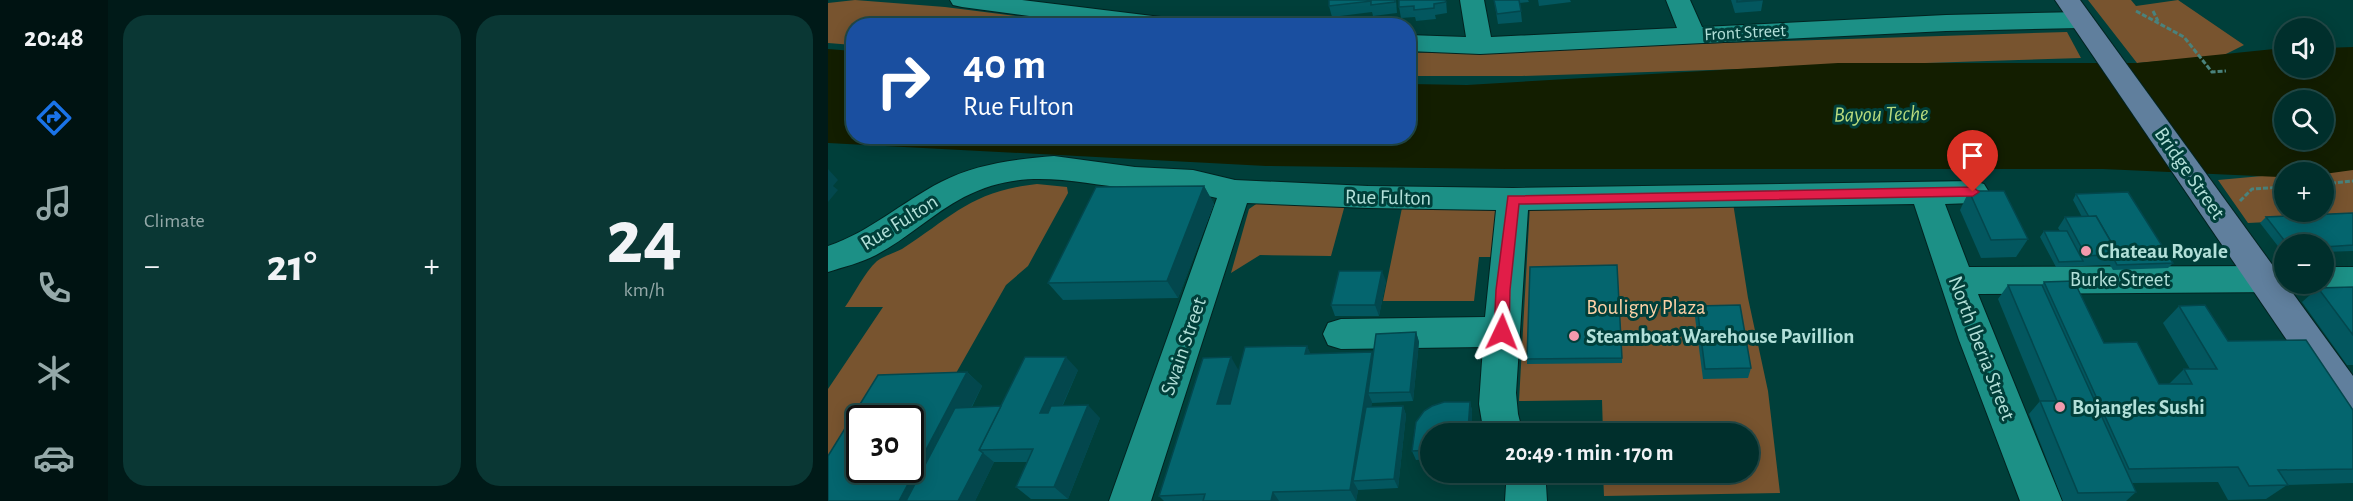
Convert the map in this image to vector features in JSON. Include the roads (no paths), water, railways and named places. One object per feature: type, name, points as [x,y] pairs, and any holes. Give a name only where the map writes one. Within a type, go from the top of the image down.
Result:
[{"type":"main road","name":"Bridge Street","points":[[2082,21],[2211,204],[2274,279]]},
{"type":"main road","name":"Bridge Street","points":[[2283,294],[2353,406]]},
{"type":"street","points":[[962,0],[1105,18]]},
{"type":"street","points":[[1472,0],[1480,46]]},
{"type":"street","points":[[1678,0],[1693,35]]},
{"type":"street","name":"Front Street","points":[[1416,44],[1480,46],[1934,23],[2082,21]]},
{"type":"street","name":"Rue Fulton","points":[[828,259],[863,248],[953,189],[986,177],[1020,169],[1054,167],[1135,178],[1193,181],[1235,191],[1368,197],[1513,199],[1973,192]]},
{"type":"street","name":"Swain Street","points":[[1130,501],[1235,191]]},
{"type":"street","name":"North Iberia Street","points":[[1926,193],[1956,281],[2041,501]]},
{"type":"street","points":[[1499,423],[1503,290],[1513,199]]},
{"type":"street","name":"Burke Street","points":[[1956,281],[2274,279]]},
{"type":"street","points":[[2334,280],[2353,280]]},
{"type":"street","points":[[1341,334],[1502,332]]},
{"type":"street","points":[[1525,483],[1526,501]]},
{"type":"water","name":"Bayou Teche","points":[[2353,47],[2353,170],[2334,173],[2334,162],[2274,162],[2274,177],[2103,169],[1505,169],[1266,166],[847,144],[1416,144],[1416,84],[1467,85],[1838,63],[2137,63],[2274,49],[2274,78],[2334,78],[2334,48]]},
{"type":"water","points":[[828,49],[846,50],[846,144],[828,143]]},
{"type":"place","name":"Chateau Royale","points":[[2086,251]]},
{"type":"place","name":"Steamboat Warehouse Pavillion","points":[[1574,336]]},
{"type":"place","name":"Bojangles Sushi","points":[[2060,407]]},
{"type":"park label","name":"Bouligny Plaza","points":[[1646,307]]}]
